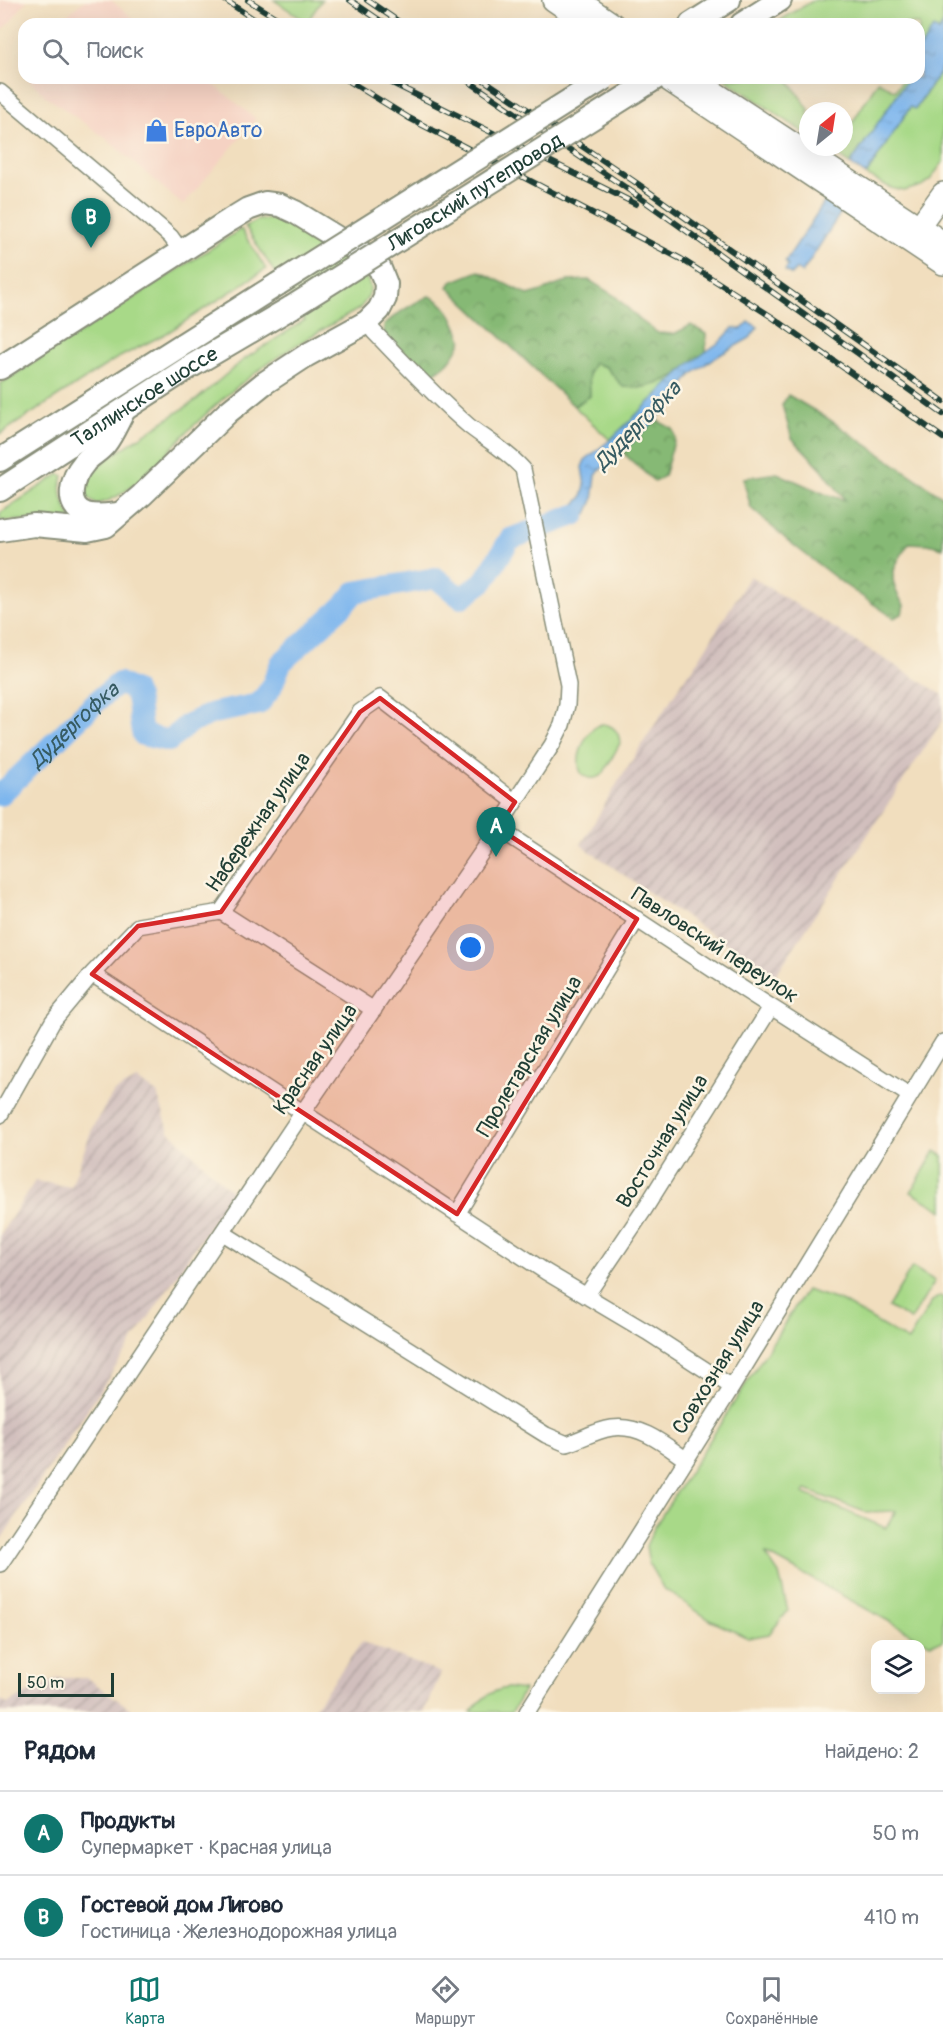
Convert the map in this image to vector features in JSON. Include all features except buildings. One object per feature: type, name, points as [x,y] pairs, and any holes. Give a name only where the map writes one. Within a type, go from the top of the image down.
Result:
[{"type":"main road","points":[[553,0],[579,18]]},
{"type":"main road","points":[[578,0],[604,18]]},
{"type":"main road","points":[[700,18],[729,0]]},
{"type":"main road","points":[[752,18],[780,0]]},
{"type":"main road","name":"Лиговский путепровод","points":[[278,284],[595,84]]},
{"type":"main road","name":"Лиговский путепровод","points":[[292,307],[646,84]]},
{"type":"main road","points":[[675,84],[822,172]]},
{"type":"main road","points":[[701,84],[822,172],[914,233],[943,264]]},
{"type":"main road","points":[[914,233],[943,193]]},
{"type":"main road","points":[[0,368],[176,244],[265,203],[280,205],[370,258],[380,269],[386,284],[385,298],[379,310],[367,322],[307,355],[263,384],[228,412],[106,526],[87,530],[34,525],[0,530]]},
{"type":"main road","points":[[914,233],[943,242]]},
{"type":"main road","name":"Таллинское шоссе","points":[[0,460],[278,284]]},
{"type":"main road","name":"Таллинское шоссе","points":[[0,490],[188,368],[292,307]]},
{"type":"main road","points":[[122,513],[100,516],[85,514],[74,505],[70,490],[84,462],[104,446],[125,408]]},
{"type":"main road","points":[[0,447],[54,426]]},
{"type":"street","points":[[0,92],[176,244]]},
{"type":"street","name":"Красная улица","points":[[0,1564],[303,1112],[498,828],[552,745],[562,725],[567,705],[568,685],[523,469],[512,457],[471,427],[446,405],[374,332],[367,322]]},
{"type":"street","name":"Набережная улица","points":[[0,1115],[53,1021],[92,974],[138,926],[221,912],[360,712],[380,698],[515,802]]},
{"type":"street","name":"Павловский переулок","points":[[498,828],[909,1095]]},
{"type":"street","points":[[221,912],[374,1010]]},
{"type":"street","name":"Пролетарская улица","points":[[457,1214],[637,919]]},
{"type":"street","points":[[92,974],[457,1214],[732,1387]]},
{"type":"street","name":"Восточная улица","points":[[586,1296],[644,1210],[771,1007]]},
{"type":"street","name":"Совхозная улица","points":[[526,1712],[732,1387],[943,1042]]},
{"type":"street","points":[[223,1233],[546,1435],[567,1444],[610,1428],[625,1427],[661,1442],[685,1459]]},
{"type":"highlighted area","points":[[380,698],[515,802],[498,828],[637,919],[457,1214],[92,974],[138,926],[221,912],[360,712]]},
{"type":"shaded area","points":[[0,0],[27,0],[0,32]]},
{"type":"shaded area","points":[[85,0],[111,0],[133,18],[63,18]]},
{"type":"shaded area","name":"ЕвроАвто","points":[[33,84],[213,84],[256,119],[183,205],[104,137],[47,97]]},
{"type":"shaded area","points":[[750,576],[943,695],[943,720],[775,976],[581,845],[618,782],[688,673],[691,672]]},
{"type":"shaded area","points":[[137,1080],[157,1093],[169,1131],[232,1192],[0,1541],[0,1235],[35,1181],[71,1187],[93,1126],[114,1092]]},
{"type":"shaded area","points":[[362,1642],[441,1673],[424,1712],[311,1712]]},
{"type":"shaded area","points":[[58,1678],[87,1678],[135,1712],[0,1712],[0,1700],[7,1704]]},
{"type":"green space","points":[[274,0],[322,0],[310,18],[301,18]]},
{"type":"green space","points":[[814,0],[943,0],[943,24],[939,31],[933,29],[925,41],[925,18],[784,18]]},
{"type":"green space","points":[[943,67],[943,162],[930,180],[921,186],[904,191],[891,188],[866,175],[911,106],[916,109]]},
{"type":"green space","points":[[732,84],[791,84],[804,102],[799,102],[799,129]]},
{"type":"green space","points":[[876,84],[883,84],[895,91],[900,84],[904,84],[850,164],[838,156],[853,156],[853,121]]},
{"type":"green space","points":[[273,219],[290,226],[358,268],[369,284],[367,298],[359,309],[292,348],[228,394],[134,485],[109,500],[96,504],[88,498],[87,485],[90,475],[98,466],[195,401],[243,360],[305,320],[245,226],[258,220]]},
{"type":"green space","points":[[241,229],[266,269],[167,333],[114,360],[0,434],[0,384]]},
{"type":"green space","points":[[479,271],[528,295],[568,281],[589,280],[615,296],[640,320],[658,333],[674,334],[691,325],[706,334],[706,353],[679,374],[657,384],[639,388],[623,387],[606,367],[594,363],[589,373],[590,396],[574,406],[448,287],[451,282]]},
{"type":"green space","points":[[429,296],[446,308],[462,340],[449,362],[428,377],[409,362],[384,334],[384,325],[405,309]]},
{"type":"green space","points":[[594,363],[606,367],[639,388],[656,384],[679,374],[610,440],[574,406],[590,396],[589,373]]},
{"type":"green space","points":[[788,395],[827,418],[943,497],[943,548],[909,543],[893,573],[898,596],[904,605],[902,614],[894,618],[845,585],[787,540],[751,508],[743,478],[777,473],[825,494],[845,500],[822,469],[792,438],[782,405]]},
{"type":"green space","points":[[656,420],[673,429],[675,438],[664,476],[655,482],[622,452]]},
{"type":"green space","points":[[59,474],[63,476],[64,503],[72,519],[0,521],[0,513]]},
{"type":"green space","points":[[602,724],[615,729],[620,743],[603,774],[589,778],[581,773],[580,752],[586,737]]},
{"type":"green space","points":[[935,1151],[943,1156],[943,1211],[911,1192]]},
{"type":"green space","points":[[912,1267],[935,1281],[911,1320],[888,1307]]},
{"type":"green space","points":[[806,1290],[841,1301],[908,1341],[932,1301],[940,1296],[943,1297],[943,1641],[930,1644],[765,1553],[779,1574],[788,1611],[769,1634],[748,1638],[710,1620],[663,1588],[649,1564],[646,1546],[655,1526]],"holes":[[[806,1490],[865,1512],[896,1511],[886,1528],[803,1493]]]},
{"type":"green space","points":[[508,1688],[524,1690],[512,1712],[471,1712],[487,1696]]},
{"type":"water","points":[[943,24],[943,67],[915,109],[910,107],[866,175],[850,164],[904,84],[925,84],[925,41],[933,28],[939,31]]},
{"type":"water","points":[[829,195],[845,206],[802,273],[796,269],[792,275],[785,271],[788,265],[785,262]]},
{"type":"water","points":[[749,322],[758,327],[750,338],[692,374],[656,420],[622,452],[609,460],[596,475],[593,500],[587,514],[575,523],[549,535],[546,518],[571,508],[582,497],[585,486],[582,467],[585,460],[610,440],[689,364],[721,341],[733,328],[742,329]]},
{"type":"waterway","name":"Дудергофка","points":[[0,795],[98,700],[119,683],[135,691],[143,735],[169,741],[188,724],[213,713],[259,704],[271,688],[281,663],[355,592],[436,578],[461,598],[484,581],[510,539],[575,515]]},
{"type":"railway","points":[[225,0],[252,18]]},
{"type":"railway","points":[[248,0],[276,18]]},
{"type":"railway","points":[[350,0],[376,18]]},
{"type":"railway","points":[[367,0],[393,18]]},
{"type":"railway","points":[[354,84],[409,118],[681,259],[772,317],[943,438]]},
{"type":"railway","points":[[394,84],[636,204]]},
{"type":"railway","points":[[473,84],[632,192],[943,414]]},
{"type":"railway","points":[[490,84],[638,184],[943,401]]},
{"type":"place","name":"ЕвроАвто","points":[[156,130]]},
{"type":"place","name":"Гостевой дом Лигово","points":[[91,248]]},
{"type":"place","name":"Продукты","points":[[496,857]]}]
